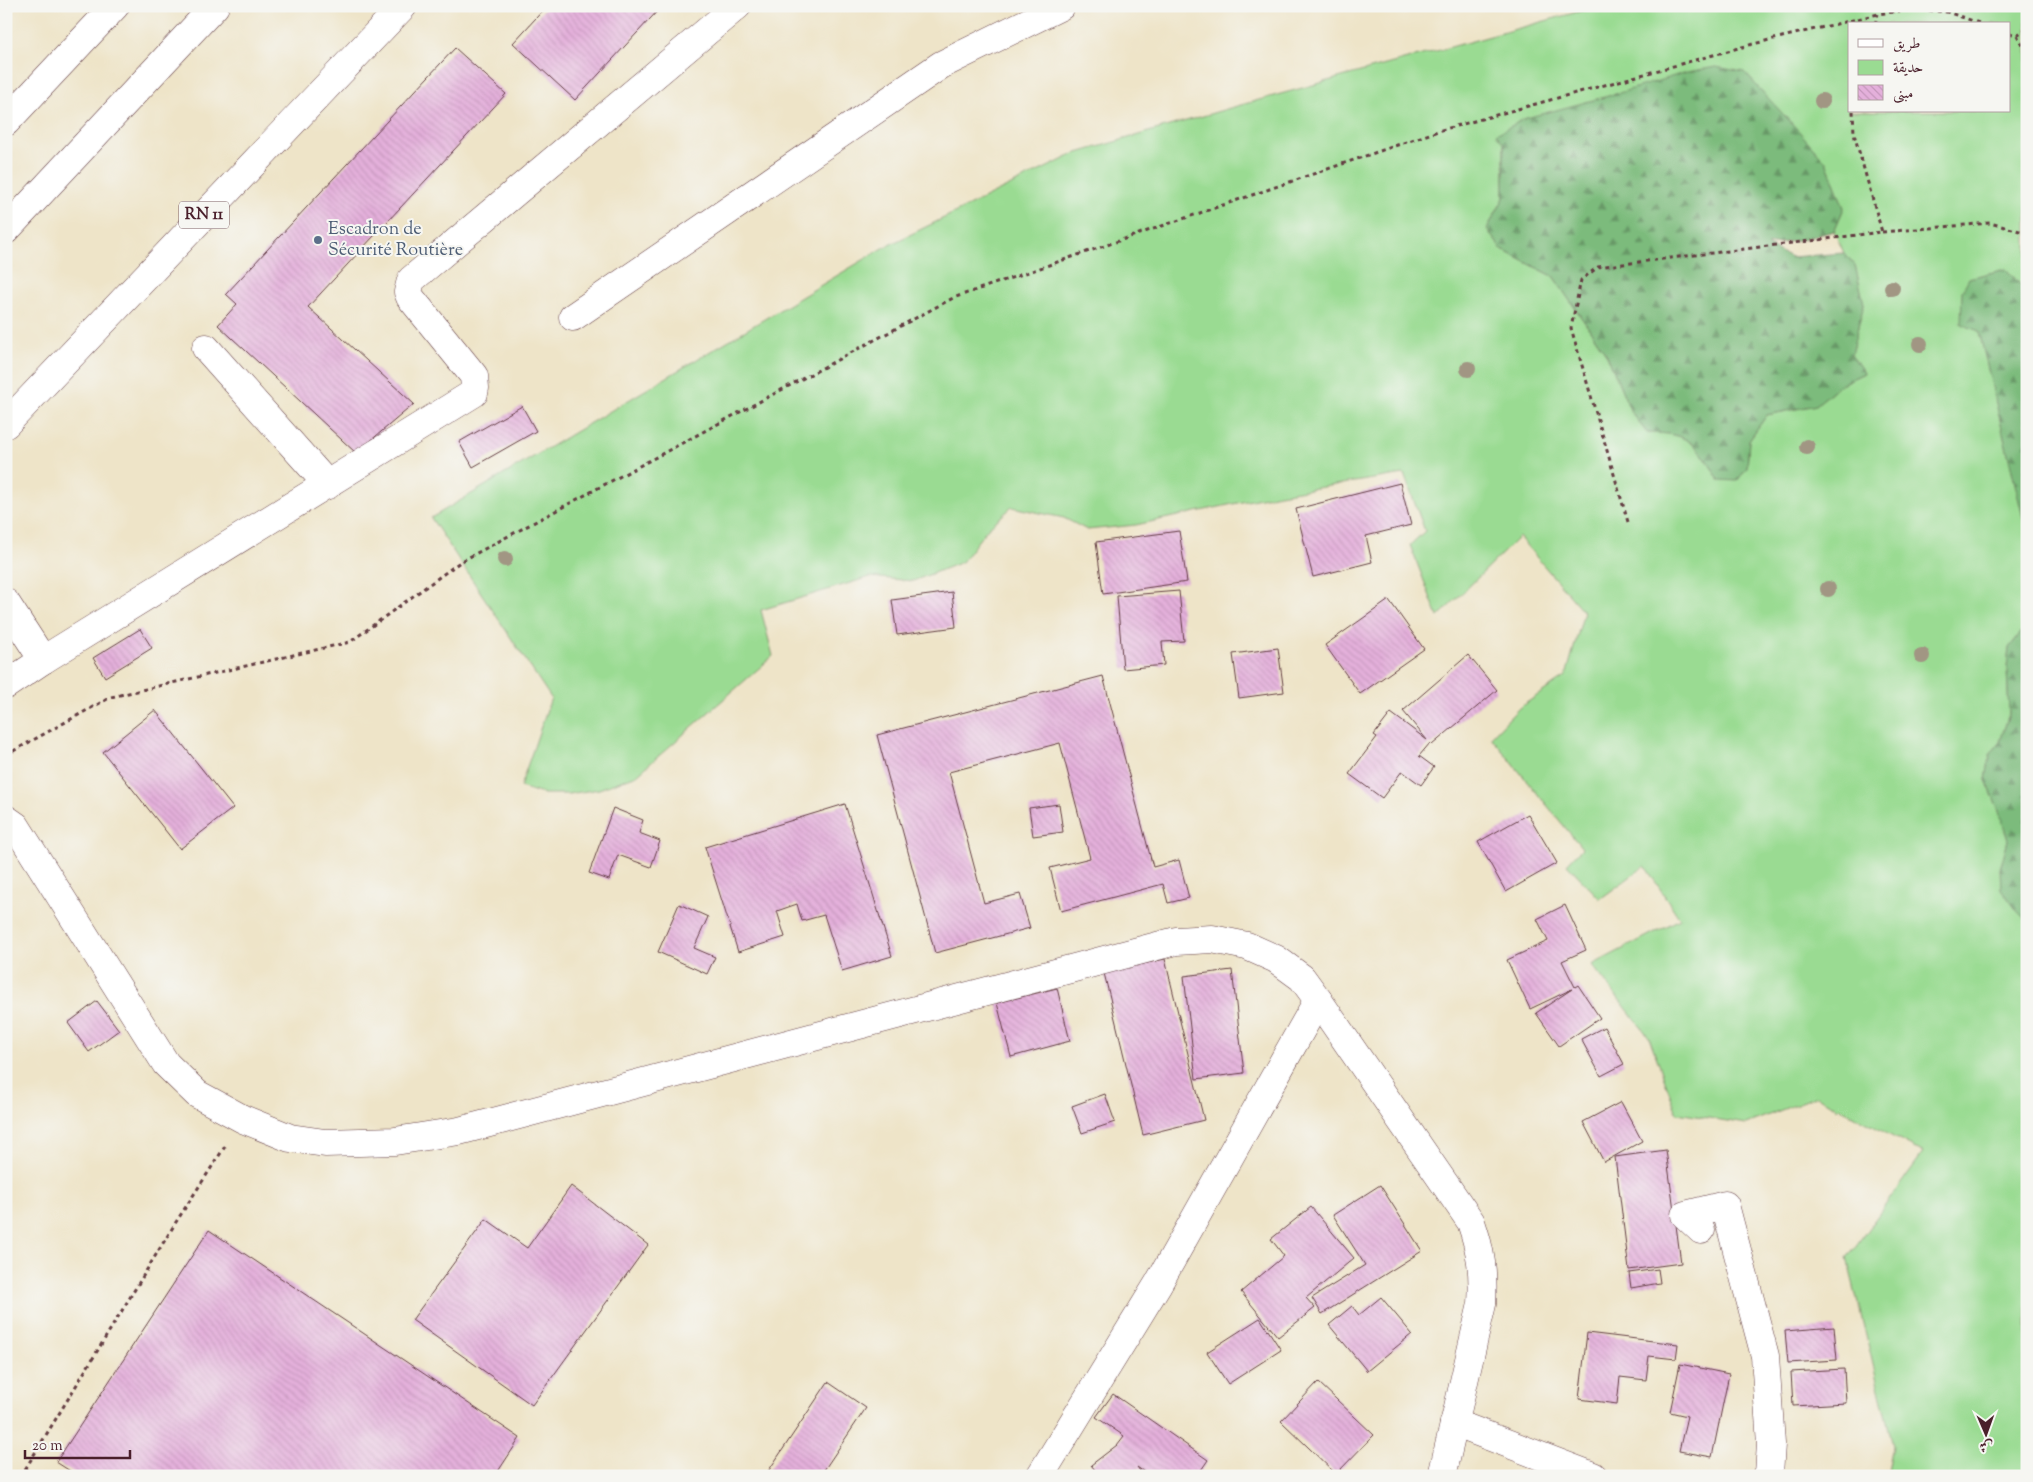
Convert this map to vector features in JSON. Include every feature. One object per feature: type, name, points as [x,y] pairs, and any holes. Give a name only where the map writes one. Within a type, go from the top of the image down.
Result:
[{"type":"main road","points":[[6,122],[115,6]]},
{"type":"main road","points":[[6,230],[215,6]]},
{"type":"main road","name":"RN 11","points":[[6,424],[402,6]]},
{"type":"main road","points":[[6,685],[43,660],[474,393],[474,376],[410,297],[408,292],[411,280],[737,6]]},
{"type":"main road","points":[[573,317],[941,65],[1062,6]]},
{"type":"main road","points":[[206,348],[328,484]]},
{"type":"main road","points":[[6,603],[43,660]]},
{"type":"main road","points":[[6,819],[16,826],[166,1064],[197,1094],[243,1119],[290,1138],[325,1143],[395,1141],[459,1131],[1176,941],[1212,939],[1247,946],[1276,959],[1302,978],[1318,1000],[1471,1222],[1480,1249],[1484,1277],[1482,1304],[1442,1476]]},
{"type":"main road","points":[[1040,1476],[1158,1284],[1318,1000]]},
{"type":"main road","points":[[1701,1230],[1685,1215],[1725,1206],[1765,1356],[1771,1444],[1769,1474],[1767,1476]]},
{"type":"main road","points":[[1454,1423],[1593,1476]]},
{"type":"path","points":[[6,755],[111,697],[350,642],[460,562],[953,298],[1438,131],[1753,44],[1878,14],[1914,9],[1947,12],[1976,22]]},
{"type":"path","points":[[1876,22],[1878,14]]},
{"type":"path","points":[[2017,35],[2027,28]]},
{"type":"path","points":[[2010,32],[2017,35],[2027,54]]},
{"type":"path","points":[[1853,112],[1854,134],[1882,232]]},
{"type":"path","points":[[1628,522],[1571,328],[1581,280],[1598,267],[1882,232],[1990,223],[2027,233]]},
{"type":"path","points":[[21,1476],[171,1231],[243,1119]]},
{"type":"green space","points":[[1599,6],[2027,6],[2027,292],[2006,269],[1969,278],[1979,331],[2024,521],[2027,521],[2027,625],[2009,648],[2007,668],[2009,714],[2000,742],[1990,755],[1986,780],[1998,808],[2008,840],[2000,869],[2018,912],[2027,921],[2027,1476],[1887,1476],[1893,1446],[1847,1258],[1923,1153],[1817,1096],[1746,1124],[1677,1113],[1649,1037],[1592,965],[1680,919],[1645,866],[1600,899],[1567,864],[1582,848],[1491,737],[1519,708],[1566,676],[1584,612],[1519,537],[1438,617],[1410,545],[1425,531],[1404,474],[1279,494],[1136,525],[1087,530],[1064,518],[1012,507],[987,529],[962,562],[913,581],[870,577],[761,610],[773,656],[637,775],[599,789],[568,794],[543,794],[520,787],[551,698],[431,518],[885,247],[1074,154],[1230,108]],"holes":[[[1744,72],[1826,162],[1844,208],[1834,231],[1844,253],[1855,265],[1864,304],[1851,354],[1864,373],[1841,384],[1816,405],[1767,415],[1749,440],[1747,468],[1719,480],[1705,458],[1691,443],[1673,435],[1647,433],[1631,412],[1607,355],[1553,276],[1502,250],[1487,229],[1504,198],[1504,143],[1586,102],[1616,94]]]},
{"type":"green space","points":[[1716,67],[1744,72],[1796,128],[1826,162],[1844,208],[1834,231],[1800,240],[1767,245],[1791,257],[1844,253],[1855,265],[1864,304],[1851,354],[1864,373],[1841,384],[1816,405],[1767,415],[1749,440],[1747,468],[1737,481],[1719,480],[1698,449],[1683,438],[1662,433],[1647,433],[1631,412],[1607,355],[1553,276],[1502,250],[1487,229],[1504,198],[1504,144],[1496,134],[1526,118],[1616,94],[1687,72]]},
{"type":"green space","points":[[2006,269],[2027,292],[2027,521],[2024,522],[1979,331],[1961,324],[1962,291],[1969,278]]},
{"type":"green space","points":[[2027,625],[2027,921],[2001,889],[2000,869],[2008,840],[1998,808],[1986,780],[1990,755],[2000,742],[2009,714],[2007,668],[2009,648]]},
{"type":"building","points":[[547,6],[662,6],[575,100],[513,43]]},
{"type":"building","points":[[455,48],[506,94],[308,307],[414,404],[356,453],[218,325],[237,304],[226,294]]},
{"type":"building","points":[[522,406],[536,431],[473,467],[459,442]]},
{"type":"building","points":[[1400,483],[1411,525],[1366,536],[1372,562],[1313,577],[1296,509]]},
{"type":"building","points":[[1179,531],[1187,582],[1103,594],[1096,542]]},
{"type":"building","points":[[1179,591],[1184,641],[1162,642],[1164,665],[1123,669],[1117,596]]},
{"type":"building","points":[[952,592],[956,627],[897,635],[892,600]]},
{"type":"building","points":[[1389,600],[1424,649],[1360,694],[1325,645]]},
{"type":"building","points":[[140,629],[152,648],[105,677],[93,658]]},
{"type":"building","points":[[1278,648],[1284,692],[1239,698],[1233,654]]},
{"type":"building","points":[[1468,655],[1497,690],[1432,745],[1430,743],[1419,756],[1434,767],[1421,785],[1402,771],[1382,798],[1349,774],[1377,737],[1374,735],[1391,713],[1427,740],[1403,711]]},
{"type":"building","points":[[1103,676],[1153,867],[1179,860],[1189,898],[1168,903],[1163,884],[1061,911],[1050,868],[1090,858],[1060,743],[949,772],[984,903],[1020,894],[1030,928],[935,953],[877,735]]},
{"type":"building","points":[[155,710],[233,808],[180,849],[103,752]]},
{"type":"building","points":[[845,804],[892,956],[842,971],[824,915],[802,921],[797,904],[777,911],[785,937],[738,952],[705,847]]},
{"type":"building","points":[[1059,804],[1063,832],[1033,836],[1029,808]]},
{"type":"building","points":[[613,808],[643,820],[639,833],[660,841],[651,867],[618,855],[609,880],[589,873]]},
{"type":"building","points":[[1528,814],[1557,863],[1506,892],[1478,842]]},
{"type":"building","points":[[679,904],[708,917],[694,948],[715,957],[707,974],[658,952]]},
{"type":"building","points":[[1565,905],[1586,950],[1562,961],[1575,987],[1578,985],[1600,1018],[1559,1046],[1536,1013],[1572,989],[1530,1009],[1507,960],[1548,941],[1537,919]]},
{"type":"building","points":[[1165,959],[1204,1120],[1143,1135],[1104,973]]},
{"type":"building","points":[[1232,970],[1244,1073],[1196,1079],[1184,976]]},
{"type":"building","points":[[1057,988],[1070,1041],[1011,1057],[997,1003]]},
{"type":"building","points":[[97,1001],[119,1030],[89,1052],[68,1023]]},
{"type":"building","points":[[1604,1027],[1624,1064],[1601,1076],[1581,1039]]},
{"type":"building","points":[[1105,1094],[1115,1122],[1082,1133],[1072,1106]]},
{"type":"building","points":[[1621,1102],[1642,1141],[1604,1162],[1583,1122]]},
{"type":"building","points":[[1666,1150],[1681,1263],[1629,1270],[1615,1157]]},
{"type":"building","points":[[1380,1185],[1422,1251],[1322,1314],[1312,1298],[1365,1265],[1333,1215]]},
{"type":"building","points":[[571,1186],[648,1245],[532,1405],[412,1320],[486,1219],[527,1248]]},
{"type":"building","points":[[1311,1207],[1354,1258],[1306,1298],[1315,1308],[1278,1337],[1241,1292],[1284,1256],[1271,1239]]},
{"type":"building","points":[[209,1230],[520,1438],[495,1476],[78,1476],[56,1462]]},
{"type":"building","points":[[1658,1269],[1660,1283],[1631,1288],[1629,1273]]},
{"type":"building","points":[[1381,1297],[1412,1334],[1367,1371],[1329,1325],[1352,1306],[1359,1315]]},
{"type":"building","points":[[1260,1318],[1281,1350],[1228,1384],[1207,1352]]},
{"type":"building","points":[[1834,1327],[1837,1360],[1788,1363],[1785,1331]]},
{"type":"building","points":[[1587,1333],[1678,1344],[1676,1359],[1649,1356],[1646,1380],[1620,1377],[1617,1404],[1579,1399]]},
{"type":"building","points":[[1680,1364],[1729,1374],[1712,1457],[1679,1451],[1687,1416],[1670,1412]]},
{"type":"building","points":[[1844,1369],[1846,1403],[1793,1406],[1791,1372]]},
{"type":"building","points":[[828,1382],[866,1408],[820,1476],[765,1476]]},
{"type":"building","points":[[1318,1382],[1374,1435],[1336,1474],[1281,1421]]},
{"type":"building","points":[[1113,1394],[1208,1460],[1197,1476],[1150,1476],[1137,1467],[1144,1476],[1100,1476],[1091,1465],[1117,1445],[1124,1436],[1096,1417]]},
{"type":"place","name":"Escadron de Sécurité Routière","points":[[318,240]]}]
